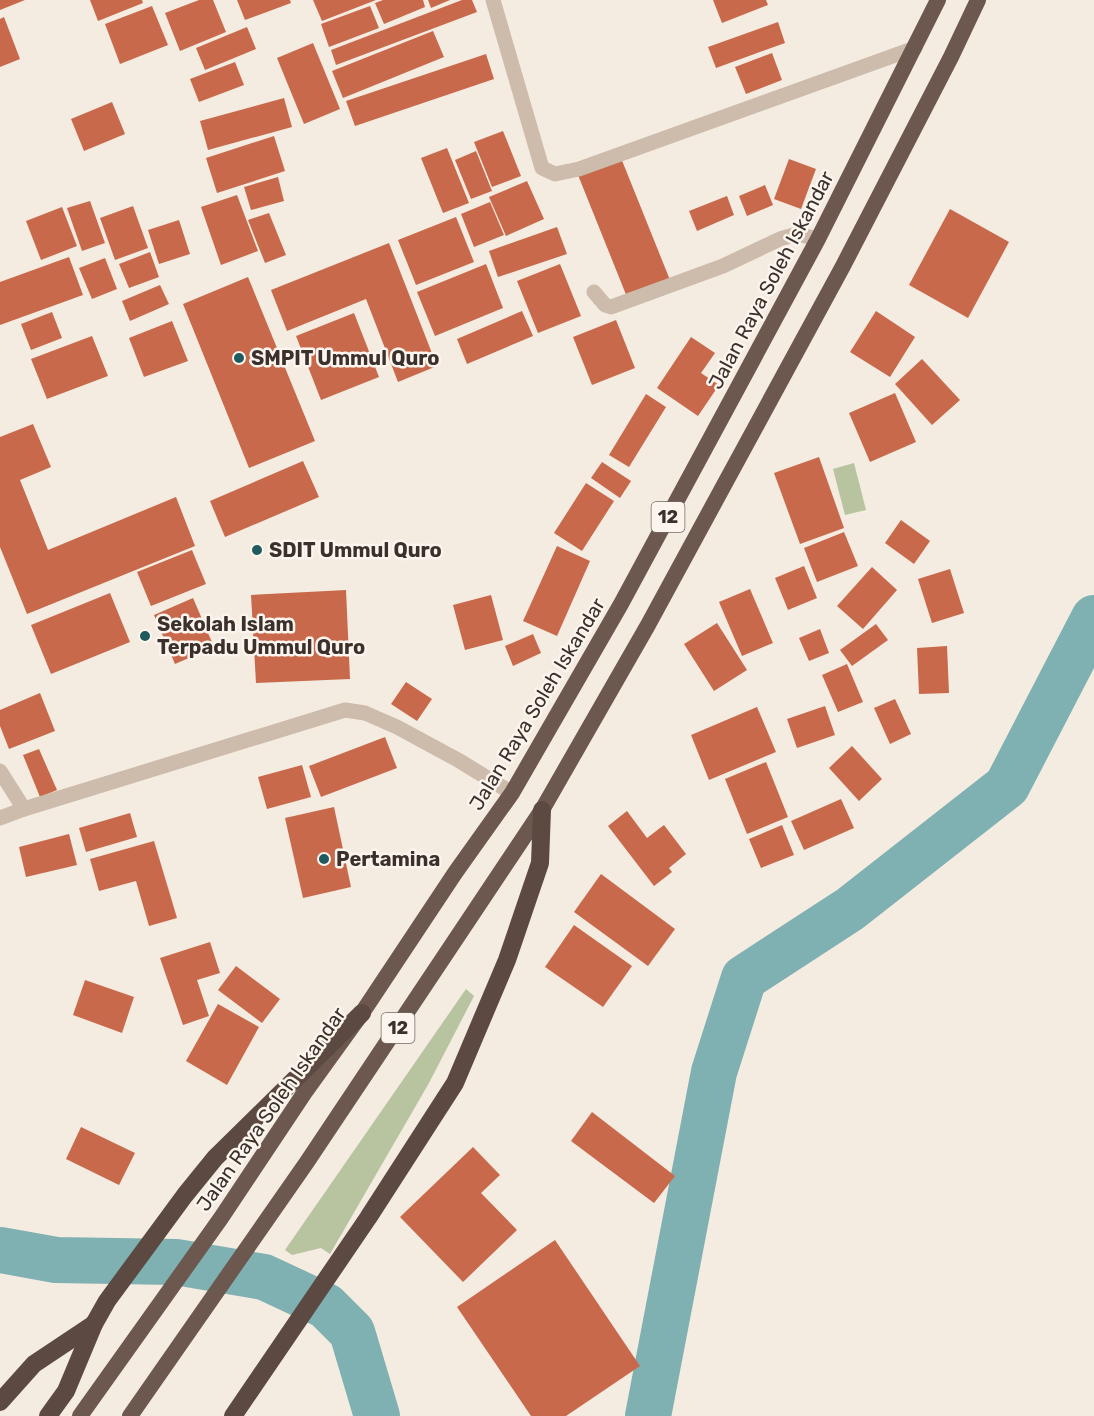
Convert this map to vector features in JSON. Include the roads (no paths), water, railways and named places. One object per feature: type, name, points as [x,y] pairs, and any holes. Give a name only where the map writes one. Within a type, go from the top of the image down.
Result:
[{"type":"highway","name":"Jalan Raya Soleh Iskandar","points":[[80,1416],[221,1218],[305,1092],[363,1013],[455,873],[512,793],[621,604],[818,239],[938,0]]},
{"type":"highway","name":"12","points":[[130,1416],[252,1244],[542,810],[648,625],[843,266],[978,0]]},
{"type":"highway","points":[[233,1416],[455,1083],[507,960],[540,863],[542,810]]},
{"type":"highway","points":[[48,1416],[66,1391],[94,1324],[107,1301],[184,1195],[215,1158],[363,1013]]},
{"type":"highway","points":[[0,1402],[34,1364],[94,1324]]},
{"type":"street","points":[[494,0],[542,168],[555,174],[579,169],[915,48]]},
{"type":"street","points":[[594,292],[605,305],[610,307],[723,266],[780,239],[797,234],[818,239]]},
{"type":"street","points":[[0,818],[345,711],[365,713],[397,727],[512,793]]},
{"type":"street","points":[[0,771],[24,809]]},
{"type":"waterway","points":[[648,1416],[714,1072],[744,978],[850,909],[1007,786],[1094,618]]},
{"type":"waterway","points":[[0,1250],[56,1260],[176,1262],[264,1277],[326,1306],[352,1332],[377,1416]]},
{"type":"place","name":"SMPIT Ummul Quro","points":[[239,358]]},
{"type":"place","name":"SDIT Ummul Quro","points":[[257,550]]},
{"type":"place","name":"Sekolah Islam Terpadu Ummul Quro","points":[[145,636]]},
{"type":"place","name":"Pertamina","points":[[324,859]]}]
